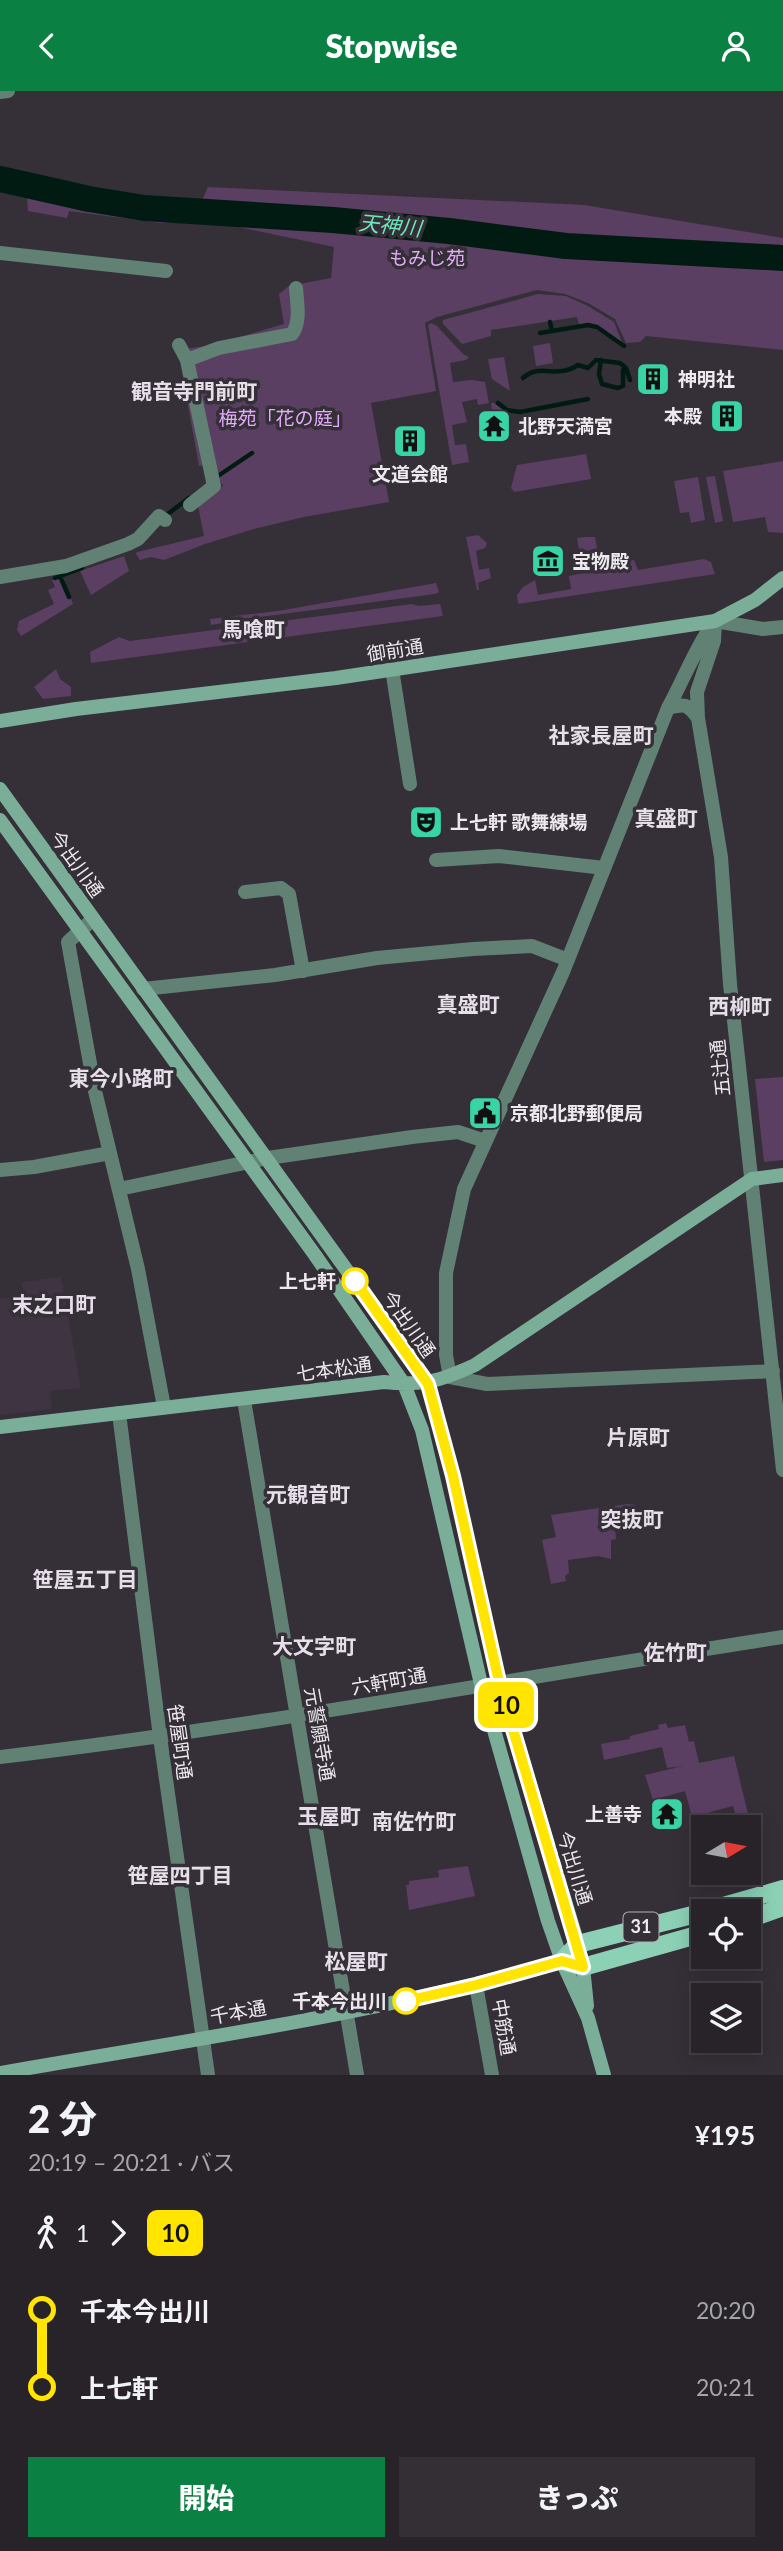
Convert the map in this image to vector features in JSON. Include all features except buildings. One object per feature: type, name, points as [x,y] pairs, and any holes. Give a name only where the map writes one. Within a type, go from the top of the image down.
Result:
[{"type":"main road","name":"御前通","points":[[0,721],[392,669],[715,621],[755,600],[783,578]]},
{"type":"main road","name":"今出川通","points":[[0,789],[428,1384],[453,1476],[499,1682],[578,1944],[588,2018]]},
{"type":"main road","name":"今出川通","points":[[0,820],[248,1162],[404,1384],[422,1430],[481,1684],[548,1921],[562,1961],[588,2018],[604,2075]]},
{"type":"main road","name":"七本松通","points":[[0,1427],[384,1382],[428,1384],[450,1377],[475,1365],[752,1179],[783,1175]]},
{"type":"main road","name":"31","points":[[748,1899],[783,1889]]},
{"type":"main road","points":[[761,1915],[783,1907]]},
{"type":"main road","name":"31","points":[[578,1944],[691,1915]]},
{"type":"main road","name":"31","points":[[583,1967],[691,1937]]},
{"type":"main road","points":[[578,1944],[562,1961],[583,1967]]},
{"type":"main road","name":"千本通","points":[[0,2073],[204,2040],[348,2013],[476,1985],[562,1961]]},
{"type":"street","points":[[0,92],[8,91]]},
{"type":"street","points":[[0,253],[166,271]]},
{"type":"street","points":[[187,360],[219,348],[292,334],[296,329],[297,319],[296,289]]},
{"type":"street","points":[[179,345],[187,360],[214,486],[190,505]]},
{"type":"street","points":[[0,577],[66,566],[96,557],[138,539],[159,516],[165,520]]},
{"type":"street","points":[[773,1371],[487,1384],[450,1377],[446,1355],[446,1273],[464,1189],[568,960],[668,708],[696,649],[715,621],[762,629],[783,627]]},
{"type":"street","name":"五辻通","points":[[715,621],[713,641],[697,692],[698,717],[721,857],[730,984],[783,1470]]},
{"type":"street","points":[[392,669],[410,784]]},
{"type":"street","points":[[668,708],[683,704],[698,717]]},
{"type":"street","points":[[436,860],[499,856],[604,868]]},
{"type":"street","points":[[245,892],[281,888],[289,894],[303,971]]},
{"type":"street","points":[[93,919],[68,942],[95,1091],[138,1269],[164,1406]]},
{"type":"street","points":[[143,989],[303,971],[377,958],[508,947],[531,946],[568,960]]},
{"type":"street","points":[[120,1189],[268,1158],[458,1132],[485,1141]]},
{"type":"street","points":[[0,1170],[34,1167],[110,1153]]},
{"type":"street","name":"元誓願寺通","points":[[244,1400],[268,1557],[348,2013],[356,2075]]},
{"type":"street","name":"笹屋町通","points":[[119,1413],[160,1737],[208,2075]]},
{"type":"street","name":"六軒町通","points":[[0,1757],[297,1717],[481,1684],[783,1637]]},
{"type":"street","name":"中筋通","points":[[476,1985],[492,2075]]},
{"type":"shaded area","points":[[61,1277],[81,1388],[50,1391],[52,1409],[0,1415],[0,1298],[24,1296],[22,1282]]},
{"type":"green space","points":[[208,187],[584,205],[783,238],[783,350],[646,336],[640,342],[626,343],[615,319],[588,303],[565,294],[537,290],[437,317],[425,323],[436,391],[371,403],[389,502],[254,529],[164,560],[151,557],[140,560],[137,552],[204,536],[198,506],[223,486],[211,465],[199,466],[178,350],[212,345],[284,324],[279,294],[289,286],[331,278],[334,247],[210,221],[160,223],[69,211],[67,218],[28,211],[27,197],[14,194],[14,190],[150,214],[194,218]]},
{"type":"green space","points":[[538,294],[566,296],[588,306],[614,322],[623,345],[598,327],[579,325],[577,317],[491,330],[491,336],[462,344],[443,324],[443,320]]},
{"type":"green space","points":[[431,323],[469,357],[450,363],[453,382],[485,382],[489,403],[478,405],[477,399],[462,402],[467,422],[452,425],[455,445],[466,444],[469,462],[452,465],[428,325]]},
{"type":"green space","points":[[550,343],[553,363],[536,366],[533,346]]},
{"type":"green space","points":[[504,357],[510,391],[492,379],[488,359]]},
{"type":"green space","points":[[491,403],[510,415],[507,439],[490,431],[487,414],[492,412]]},
{"type":"green space","points":[[586,454],[591,479],[514,492],[511,488],[517,465]]},
{"type":"green space","points":[[783,461],[783,533],[768,532],[765,517],[733,522],[723,471]]},
{"type":"green space","points":[[715,476],[723,521],[715,523],[706,477]]},
{"type":"green space","points":[[698,477],[705,520],[691,523],[689,512],[680,513],[674,481]]},
{"type":"green space","points":[[478,535],[487,543],[485,548],[476,551],[479,570],[489,568],[491,578],[478,583],[477,590],[466,537]]},
{"type":"green space","points":[[595,537],[600,565],[634,560],[638,570],[704,559],[711,562],[715,574],[518,604],[517,595],[523,587],[535,580],[538,595],[571,589],[569,576],[583,573],[577,538]]},
{"type":"green space","points":[[124,556],[129,571],[91,595],[80,571]]},
{"type":"green space","points":[[63,576],[73,604],[21,636],[17,630],[19,621],[54,604],[48,590],[55,587],[52,580]]},
{"type":"green space","points":[[436,583],[439,592],[435,594],[211,625],[210,619],[278,611]]},
{"type":"green space","points":[[412,604],[440,604],[443,616],[91,663],[90,652],[119,637],[130,641]]},
{"type":"green space","points":[[56,669],[60,679],[71,687],[71,696],[43,699],[34,687]]},
{"type":"green space","points":[[783,1077],[783,1160],[764,1162],[755,1079]]},
{"type":"green space","points":[[636,1505],[637,1516],[614,1519],[616,1539],[611,1540],[611,1559],[598,1556],[568,1560],[569,1573],[565,1576],[566,1581],[551,1584],[542,1540],[556,1537],[551,1515]]},
{"type":"green space","points":[[666,1723],[668,1728],[685,1725],[689,1742],[694,1741],[699,1763],[734,1756],[748,1815],[735,1815],[733,1806],[691,1815],[685,1791],[653,1800],[645,1775],[683,1766],[667,1768],[662,1747],[604,1760],[601,1744],[630,1739],[630,1736],[659,1729],[658,1725]]},
{"type":"green space","points":[[468,1866],[475,1896],[409,1910],[406,1885],[409,1885],[409,1881],[439,1877],[438,1870]]},
{"type":"waterway","name":"天神川","points":[[0,179],[144,208],[333,220],[566,246],[783,258]]},
{"type":"waterway","points":[[550,322],[552,331]]},
{"type":"waterway","points":[[540,333],[588,325],[597,327],[624,346]]},
{"type":"waterway","points":[[523,378],[536,371],[562,371],[578,365],[588,368],[596,360],[620,363],[626,368],[630,380]]},
{"type":"waterway","points":[[601,360],[599,374],[602,384],[618,388],[623,386],[623,370],[626,368]]},
{"type":"waterway","points":[[498,403],[507,410],[520,412],[588,399]]},
{"type":"waterway","points":[[215,478],[252,453]]},
{"type":"waterway","points":[[165,516],[189,498]]},
{"type":"waterway","points":[[55,578],[82,568]]},
{"type":"waterway","points":[[60,576],[69,597]]},
{"type":"bus line","name":"10","points":[[355,1281],[428,1384],[453,1476],[499,1682],[583,1967],[562,1961],[406,2001]]},
{"type":"place","name":"神明社","points":[[653,379]]},
{"type":"place","name":"本殿","points":[[727,416]]},
{"type":"place","name":"北野天満宮","points":[[494,426]]},
{"type":"place","name":"文道会館","points":[[410,441]]},
{"type":"place","name":"宝物殿","points":[[548,561]]},
{"type":"place","name":"上七軒 歌舞練場","points":[[426,822]]},
{"type":"place","name":"京都北野郵便局","points":[[485,1113]]},
{"type":"place","name":"上七軒","points":[[355,1281]]},
{"type":"place","name":"上善寺","points":[[667,1814]]},
{"type":"place","name":"千本今出川","points":[[406,2001]]},
{"type":"district","name":"観音寺門前町","points":[[194,392]]},
{"type":"district","name":"馬喰町","points":[[253,630]]},
{"type":"district","name":"社家長屋町","points":[[601,736]]},
{"type":"district","name":"真盛町","points":[[666,819]]},
{"type":"district","name":"真盛町","points":[[468,1005]]},
{"type":"district","name":"西柳町","points":[[740,1007]]},
{"type":"district","name":"東今小路町","points":[[121,1079]]},
{"type":"district","name":"末之口町","points":[[54,1305]]},
{"type":"district","name":"片原町","points":[[638,1438]]},
{"type":"district","name":"元観音町","points":[[308,1495]]},
{"type":"district","name":"突抜町","points":[[632,1520]]},
{"type":"district","name":"笹屋五丁目","points":[[85,1580]]},
{"type":"district","name":"大文字町","points":[[314,1647]]},
{"type":"district","name":"佐竹町","points":[[675,1653]]},
{"type":"district","name":"玉屋町","points":[[329,1817]]},
{"type":"district","name":"南佐竹町","points":[[414,1822]]},
{"type":"district","name":"笹屋四丁目","points":[[180,1876]]},
{"type":"district","name":"松屋町","points":[[356,1962]]},
{"type":"park label","name":"もみじ苑","points":[[427,258]]},
{"type":"park label","name":"梅苑「花の庭」","points":[[285,418]]}]
